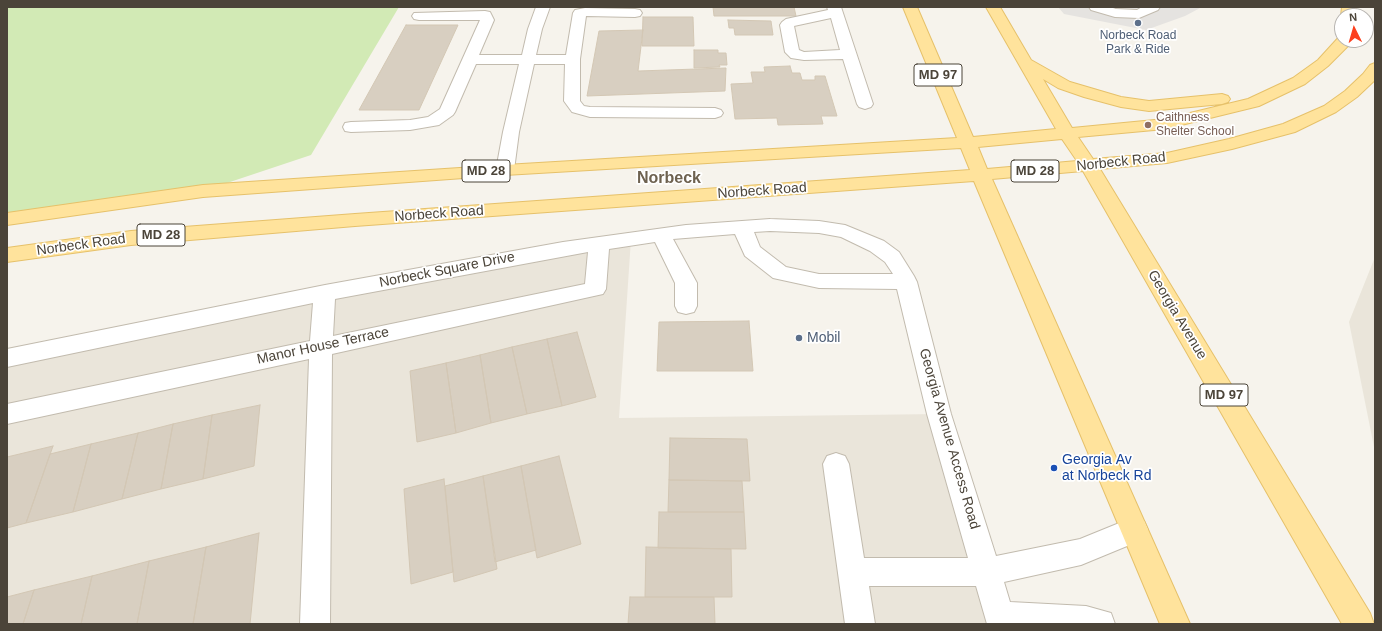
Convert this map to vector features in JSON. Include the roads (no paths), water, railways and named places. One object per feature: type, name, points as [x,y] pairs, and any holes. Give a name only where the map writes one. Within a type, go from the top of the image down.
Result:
[{"type":"main road","name":"MD 97","points":[[910,7],[966,143],[1175,624]]},
{"type":"main road","name":"Georgia Avenue","points":[[993,7],[1067,134],[1089,166],[1359,624]]},
{"type":"main road","name":"MD 28","points":[[7,219],[203,191],[505,170],[966,143],[1165,124],[1214,114],[1253,103],[1299,81],[1323,63],[1338,48]]},
{"type":"main road","points":[[1026,63],[1064,85],[1121,102],[1149,106],[1171,105],[1273,93]]},
{"type":"main road","name":"Norbeck Road","points":[[7,255],[131,238],[355,220],[980,175],[1167,158],[1232,144],[1289,128],[1330,108],[1369,77],[1375,68]]},
{"type":"street","points":[[505,170],[510,132],[535,29],[543,7]]},
{"type":"street","points":[[1096,7],[1115,13],[1139,14],[1153,7]]},
{"type":"street","points":[[849,54],[804,56],[796,54],[792,52],[787,25],[791,22],[834,10],[849,54],[865,104]]},
{"type":"street","points":[[635,13],[585,12],[580,14],[573,59],[572,101],[578,109],[590,112],[715,113]]},
{"type":"street","points":[[351,127],[410,125],[433,121],[447,112],[487,20],[485,15],[419,16]]},
{"type":"street","points":[[470,60],[573,59]]},
{"type":"street","name":"Norbeck Square Drive","points":[[7,358],[325,293],[473,265],[661,235],[770,225],[819,227],[845,231],[877,246],[892,257]]},
{"type":"street","points":[[742,227],[752,251],[780,273],[819,281],[906,282]]},
{"type":"street","points":[[661,235],[686,283],[686,306]]},
{"type":"street","name":"Manor House Terrace","points":[[7,414],[595,289],[599,244]]},
{"type":"street","name":"Georgia Avenue Access Road","points":[[892,257],[906,282],[939,414],[1001,620]]},
{"type":"street","points":[[315,624],[321,347],[325,293]]},
{"type":"street","points":[[836,464],[860,624]]},
{"type":"street","points":[[851,572],[987,572],[1081,552],[1134,530]]},
{"type":"street","points":[[1001,620],[1086,621],[1100,624]]},
{"type":"place","name":"Norbeck Road Park & Ride","points":[[1138,23]]},
{"type":"place","name":"Caithness Shelter School","points":[[1148,125]]},
{"type":"place","name":"Mobil","points":[[799,338]]},
{"type":"place","name":"Georgia Av at Norbeck Rd","points":[[1054,468]]},
{"type":"district","name":"Norbeck","points":[[669,179]]}]
